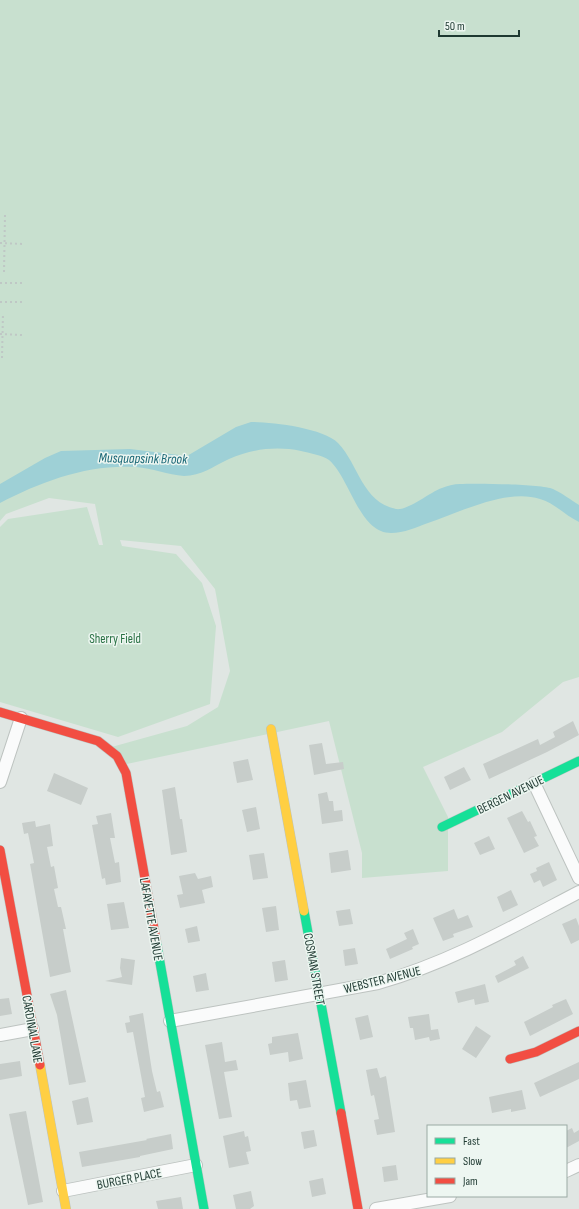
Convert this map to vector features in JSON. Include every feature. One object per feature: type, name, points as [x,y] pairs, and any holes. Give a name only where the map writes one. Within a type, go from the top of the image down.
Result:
[{"type":"street","name":"LAFAYETTE AVENUE","points":[[0,712],[98,741],[108,747],[121,761],[126,773],[204,1209]]},
{"type":"street","points":[[0,782],[21,718]]},
{"type":"street","name":"COSMAN STREET","points":[[271,729],[358,1209]]},
{"type":"street","name":"BERGEN AVENUE","points":[[442,827],[579,761]]},
{"type":"street","points":[[534,783],[579,878]]},
{"type":"street","name":"CARDINAL LANE","points":[[0,850],[66,1209]]},
{"type":"street","name":"WEBSTER AVENUE","points":[[170,1021],[378,983],[411,974],[444,961],[579,892]]},
{"type":"street","points":[[0,1035],[33,1029]]},
{"type":"street","points":[[510,1059],[536,1052],[579,1031]]},
{"type":"street","name":"BURGER PLACE","points":[[63,1191],[196,1165]]},
{"type":"street","points":[[567,1171],[579,1165]]},
{"type":"street","points":[[376,1209],[444,1197]]},
{"type":"path","points":[[4,272],[5,215]]},
{"type":"path","points":[[0,243],[24,244]]},
{"type":"path","points":[[0,283],[23,283]]},
{"type":"path","points":[[0,302],[22,302]]},
{"type":"path","points":[[2,358],[1,334],[3,313]]},
{"type":"path","points":[[1,334],[22,335]]},
{"type":"green space","name":"Sherry Field","points":[[0,0],[579,0],[579,677],[563,682],[502,732],[423,767],[448,817],[448,871],[362,878],[362,853],[329,721],[122,765],[108,748],[187,726],[218,707],[230,671],[215,589],[181,546],[120,540],[122,546],[176,554],[202,583],[216,626],[210,704],[118,737],[0,702],[0,527],[8,519],[87,507],[99,545],[103,545],[95,504],[49,498],[6,514],[0,521]]},
{"type":"water","name":"Musquapsink Brook","points":[[251,422],[297,427],[321,433],[331,438],[338,443],[345,452],[368,491],[385,505],[396,509],[407,507],[437,490],[458,484],[522,485],[546,487],[560,492],[579,505],[579,522],[545,501],[527,496],[498,499],[484,503],[406,531],[391,533],[380,531],[363,515],[343,479],[329,460],[312,453],[292,449],[264,449],[246,453],[190,476],[136,467],[100,468],[83,471],[49,481],[0,503],[0,484],[45,458],[61,451],[130,449],[187,456],[236,427]]},
{"type":"building","points":[[573,721],[579,735],[547,752],[489,779],[483,764],[538,739],[540,745],[555,737],[553,732]]},
{"type":"building","points":[[322,743],[326,764],[343,762],[344,769],[314,775],[309,745]]},
{"type":"building","points":[[248,759],[253,780],[237,783],[233,762]]},
{"type":"building","points":[[464,767],[471,780],[450,790],[444,777]]},
{"type":"building","points":[[54,773],[88,788],[81,805],[47,791]]},
{"type":"building","points":[[175,787],[187,852],[171,855],[162,790]]},
{"type":"building","points":[[327,792],[329,801],[333,801],[334,811],[342,810],[343,821],[322,824],[318,794]]},
{"type":"building","points":[[256,807],[260,829],[247,832],[242,810]]},
{"type":"building","points":[[522,811],[528,822],[530,821],[537,836],[534,837],[539,846],[524,853],[507,818]]},
{"type":"building","points":[[111,813],[115,838],[110,838],[115,863],[119,862],[121,882],[106,885],[105,878],[102,879],[92,825],[98,824],[96,816]]},
{"type":"building","points":[[35,821],[36,827],[50,824],[53,846],[47,847],[51,867],[54,866],[58,888],[54,889],[58,907],[61,907],[66,929],[63,929],[71,972],[50,977],[30,864],[34,863],[28,833],[24,834],[22,823]]},
{"type":"building","points":[[489,836],[495,849],[480,855],[474,843]]},
{"type":"building","points":[[348,850],[351,870],[331,873],[329,853]]},
{"type":"building","points":[[264,853],[268,878],[253,880],[249,855]]},
{"type":"building","points":[[549,862],[557,880],[543,887],[540,880],[534,883],[530,874],[537,871],[536,868]]},
{"type":"building","points":[[195,873],[198,879],[211,876],[213,887],[202,890],[205,903],[180,908],[177,895],[183,894],[179,876]]},
{"type":"building","points":[[511,890],[518,905],[503,912],[497,897]]},
{"type":"building","points":[[124,902],[129,928],[111,930],[107,904]]},
{"type":"building","points":[[276,906],[279,930],[266,932],[262,908]]},
{"type":"building","points":[[350,909],[353,924],[339,926],[336,911]]},
{"type":"building","points":[[454,909],[458,919],[468,915],[473,927],[453,934],[454,937],[443,941],[433,918]]},
{"type":"building","points":[[576,918],[579,926],[579,940],[571,944],[562,924]]},
{"type":"building","points":[[197,926],[200,941],[188,943],[185,929]]},
{"type":"building","points":[[413,929],[419,944],[412,947],[413,949],[390,959],[386,949],[407,939],[404,933]]},
{"type":"building","points":[[355,948],[358,964],[345,966],[343,950]]},
{"type":"building","points":[[523,956],[529,968],[498,983],[495,976],[516,965],[514,961]]},
{"type":"building","points":[[121,958],[135,960],[132,985],[105,981],[122,977],[120,968]]},
{"type":"building","points":[[285,960],[288,980],[275,982],[272,962]]},
{"type":"building","points":[[206,973],[209,990],[196,992],[193,976]]},
{"type":"building","points":[[485,984],[489,1002],[475,1005],[474,999],[458,1003],[455,992]]},
{"type":"building","points":[[66,990],[86,1082],[69,1085],[57,1015],[50,994]]},
{"type":"building","points":[[9,998],[12,1014],[0,1016],[0,999]]},
{"type":"building","points":[[566,999],[573,1014],[530,1036],[524,1022],[553,1007],[552,1005]]},
{"type":"building","points":[[143,1013],[152,1071],[157,1092],[160,1091],[164,1107],[144,1112],[141,1098],[145,1097],[133,1032],[127,1033],[125,1023],[130,1022],[129,1016]]},
{"type":"building","points":[[429,1014],[431,1030],[438,1029],[440,1039],[430,1041],[429,1037],[415,1040],[413,1028],[410,1028],[408,1017]]},
{"type":"building","points":[[368,1015],[373,1037],[360,1040],[355,1018]]},
{"type":"building","points":[[476,1026],[491,1036],[476,1058],[462,1049]]},
{"type":"building","points":[[298,1033],[303,1059],[289,1062],[288,1052],[270,1055],[268,1044],[272,1043],[272,1037]]},
{"type":"building","points":[[222,1042],[225,1062],[236,1060],[238,1070],[224,1072],[232,1117],[219,1119],[205,1045]]},
{"type":"building","points":[[20,1061],[22,1076],[0,1080],[0,1064]]},
{"type":"building","points":[[579,1062],[579,1079],[540,1097],[534,1083]]},
{"type":"building","points":[[377,1068],[380,1078],[386,1076],[395,1132],[377,1135],[374,1120],[379,1119],[374,1095],[371,1096],[366,1070]]},
{"type":"building","points":[[306,1080],[311,1107],[299,1109],[297,1100],[290,1101],[288,1083]]},
{"type":"building","points":[[522,1090],[526,1109],[511,1112],[511,1109],[492,1113],[489,1097]]},
{"type":"building","points":[[88,1097],[93,1122],[77,1125],[72,1101]]},
{"type":"building","points":[[26,1111],[43,1202],[28,1205],[9,1114]]},
{"type":"building","points":[[572,1128],[574,1133],[579,1130],[579,1141],[567,1147],[567,1130]]},
{"type":"building","points":[[314,1130],[317,1146],[304,1149],[301,1132]]},
{"type":"building","points":[[244,1131],[245,1137],[248,1136],[251,1151],[246,1152],[249,1164],[229,1168],[223,1136]]},
{"type":"building","points":[[171,1134],[173,1149],[140,1157],[82,1167],[79,1152],[147,1140],[146,1139]]},
{"type":"building","points":[[396,1165],[398,1180],[384,1182],[382,1167]]},
{"type":"building","points":[[323,1178],[326,1194],[312,1197],[309,1181]]},
{"type":"building","points":[[251,1191],[254,1206],[250,1209],[236,1209],[233,1195]]},
{"type":"building","points":[[181,1197],[183,1209],[158,1209],[156,1201]]},
{"type":"traffic: fast","points":[[442,827],[579,761]]},
{"type":"traffic: fast","points":[[304,911],[341,1113]]},
{"type":"traffic: fast","points":[[156,940],[204,1209]]},
{"type":"traffic: slow","points":[[271,729],[304,911]]},
{"type":"traffic: slow","points":[[40,1065],[66,1209]]},
{"type":"traffic: jam","points":[[0,712],[98,741],[117,756],[126,773],[156,940]]},
{"type":"traffic: jam","points":[[0,850],[40,1065]]},
{"type":"traffic: jam","points":[[510,1059],[536,1052],[579,1031]]},
{"type":"traffic: jam","points":[[341,1113],[358,1209]]}]
